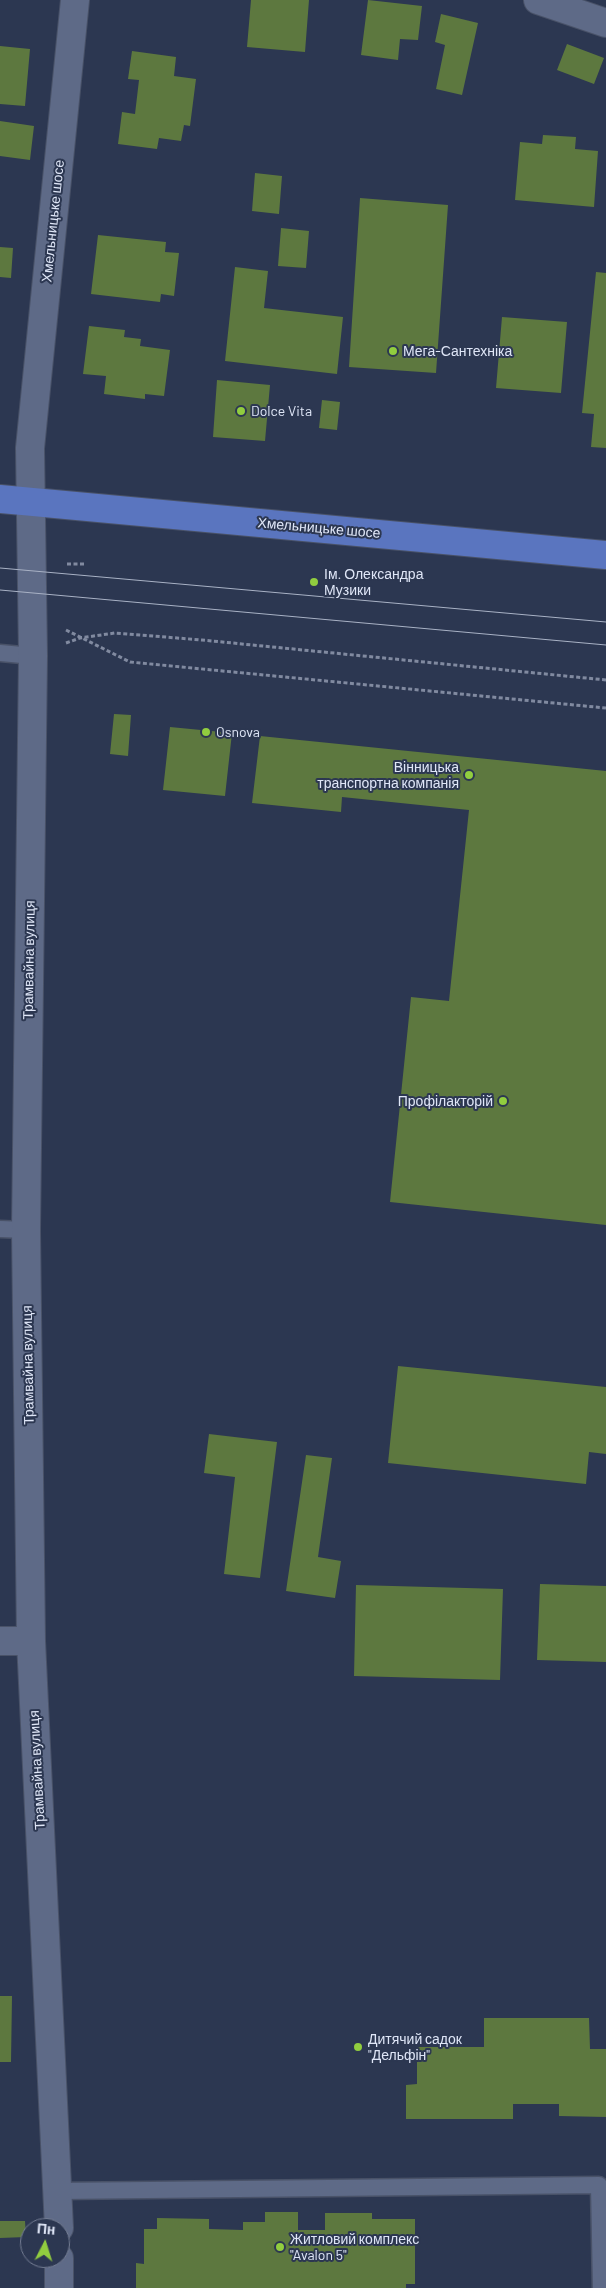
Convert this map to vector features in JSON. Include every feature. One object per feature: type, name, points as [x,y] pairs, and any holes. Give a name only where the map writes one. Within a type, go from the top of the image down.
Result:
[{"type":"main road","name":"Хмельницьке шосе","points":[[0,499],[606,555]]},
{"type":"street","name":"Хмельницьке шосе","points":[[32,502],[30,448],[75,0]]},
{"type":"street","points":[[538,0],[606,24]]},
{"type":"street","name":"Трамвайна вулиця","points":[[32,502],[33,656],[13,1229],[60,2218]]},
{"type":"street","points":[[0,1641],[31,1640]]},
{"type":"street","points":[[60,2268],[60,2288]]},
{"type":"lane","points":[[0,653],[33,656]]},
{"type":"lane","points":[[59,2191],[599,2185],[601,2288]]},
{"type":"path","points":[[67,562],[86,564]]},
{"type":"path","points":[[32,622],[52,623],[130,662],[606,708]]},
{"type":"path","points":[[33,656],[80,638],[114,633],[606,680]]},
{"type":"building","points":[[251,0],[309,0],[305,52],[247,47]]},
{"type":"building","points":[[368,0],[422,6],[418,40],[400,39],[398,60],[361,55]]},
{"type":"building","points":[[441,14],[478,23],[462,95],[436,89],[445,45],[435,42]]},
{"type":"building","points":[[567,44],[604,58],[594,84],[557,70]]},
{"type":"building","points":[[0,46],[30,49],[25,106],[0,104]]},
{"type":"building","points":[[132,51],[176,57],[174,76],[196,79],[190,126],[184,125],[181,141],[159,138],[157,149],[118,144],[122,112],[135,114],[139,80],[128,79]]},
{"type":"building","points":[[0,121],[34,126],[30,160],[0,156]]},
{"type":"building","points":[[543,135],[576,137],[575,149],[598,151],[594,207],[515,200],[520,142],[542,144]]},
{"type":"building","points":[[255,173],[282,176],[279,214],[252,211]]},
{"type":"building","points":[[360,198],[448,205],[436,373],[349,367]]},
{"type":"building","points":[[281,228],[309,231],[306,268],[278,266]]},
{"type":"building","points":[[98,235],[166,242],[165,252],[179,253],[174,296],[161,294],[160,302],[91,294]]},
{"type":"building","points":[[0,247],[13,248],[11,278],[0,277]]},
{"type":"building","points":[[235,267],[268,271],[264,308],[343,317],[337,374],[225,361]]},
{"type":"building","points":[[596,272],[606,273],[606,448],[591,447],[594,414],[582,413]]},
{"type":"building","points":[[502,317],[567,322],[561,393],[496,388]]},
{"type":"building","points":[[89,326],[125,330],[124,337],[141,339],[140,346],[170,350],[164,396],[145,394],[145,399],[104,394],[106,376],[83,374]]},
{"type":"building","name":"Dolce Vita","points":[[217,380],[270,385],[265,441],[213,437]]},
{"type":"building","points":[[322,400],[340,402],[337,430],[319,428]]},
{"type":"building","points":[[114,714],[131,715],[128,756],[110,754]]},
{"type":"building","points":[[170,727],[232,733],[225,796],[163,790]]},
{"type":"building","points":[[260,736],[606,771],[606,1225],[390,1202],[411,997],[449,1001],[469,810],[342,797],[341,812],[252,803]]},
{"type":"building","points":[[398,1366],[606,1387],[606,1454],[589,1452],[586,1484],[388,1463]]},
{"type":"building","points":[[209,1434],[277,1442],[260,1578],[224,1574],[235,1477],[204,1473]]},
{"type":"building","points":[[306,1455],[332,1458],[318,1557],[341,1561],[335,1598],[286,1591]]},
{"type":"building","points":[[540,1584],[606,1586],[606,1662],[537,1660]]},
{"type":"building","points":[[356,1585],[503,1589],[500,1680],[354,1676]]},
{"type":"building","points":[[0,1996],[12,1996],[11,2062],[0,2062]]},
{"type":"building","points":[[484,2018],[589,2018],[590,2049],[606,2049],[606,2117],[559,2116],[559,2104],[513,2104],[513,2119],[406,2119],[406,2085],[417,2084],[417,2047],[484,2047]]},
{"type":"building","name":"Житловий комплекс \"Avalon 5\"","points":[[265,2212],[298,2212],[298,2230],[325,2230],[325,2213],[372,2213],[372,2219],[415,2219],[415,2284],[406,2284],[406,2288],[136,2288],[136,2263],[144,2264],[144,2229],[157,2229],[157,2218],[209,2219],[209,2229],[243,2230],[243,2222],[265,2222]]},
{"type":"building","points":[[0,2221],[20,2221],[20,2237],[0,2238]]},
{"type":"tram line","points":[[0,568],[606,622]]},
{"type":"tram line","points":[[0,590],[606,645]]},
{"type":"place","name":"Мега-Сантехніка","points":[[393,351]]},
{"type":"place","name":"Dolce Vita","points":[[241,411]]},
{"type":"place","name":"Ім. Олександра Музики","points":[[314,582]]},
{"type":"place","name":"Osnova","points":[[206,732]]},
{"type":"place","name":"Вінницька транспортна компанія","points":[[469,775]]},
{"type":"place","name":"Профілакторій","points":[[503,1101]]},
{"type":"place","name":"Дитячий садок \"Дельфін\"","points":[[358,2047]]},
{"type":"place","name":"Житловий комплекс \"Avalon 5\"","points":[[280,2247]]}]
